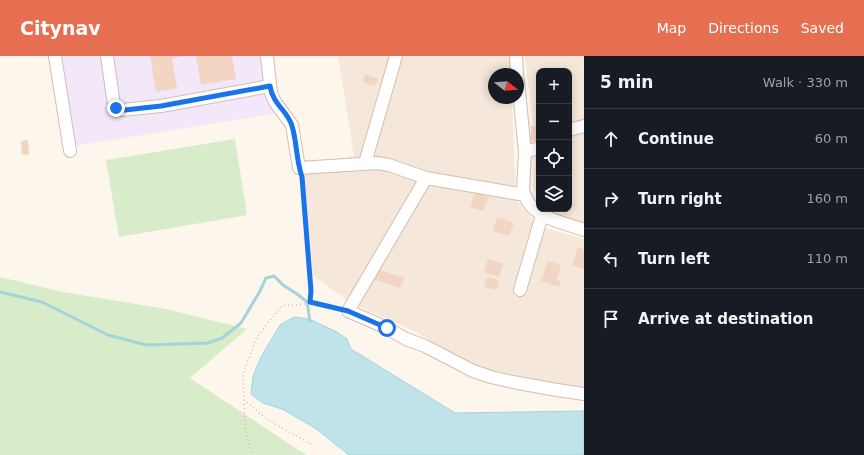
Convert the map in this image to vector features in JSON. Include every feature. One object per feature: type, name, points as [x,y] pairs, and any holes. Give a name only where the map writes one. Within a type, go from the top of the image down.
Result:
[{"type":"street","points":[[55,56],[70,151]]},
{"type":"street","points":[[106,56],[114,105],[116,108],[122,110],[161,106],[270,86]]},
{"type":"street","points":[[267,56],[272,97],[292,124],[299,168],[378,163],[390,165],[426,178],[524,194]]},
{"type":"street","points":[[365,163],[396,56]]},
{"type":"street","points":[[516,56],[517,68]]},
{"type":"street","points":[[520,104],[525,152],[523,190],[528,203],[542,215],[584,230]]},
{"type":"street","points":[[572,129],[584,126]]},
{"type":"street","points":[[525,152],[536,149]]},
{"type":"street","points":[[426,178],[348,311],[387,328],[406,339],[425,346],[473,371],[506,380],[558,391],[584,394]]},
{"type":"street","points":[[520,290],[542,215]]},
{"type":"path","points":[[299,168],[302,177],[310,276],[311,291],[309,302]]},
{"type":"path","points":[[252,455],[245,428],[243,373],[257,337],[282,306],[305,304],[309,302],[348,311]]},
{"type":"path","points":[[244,400],[268,420],[311,444]]},
{"type":"shaded area","points":[[62,56],[263,56],[277,113],[75,146]]},
{"type":"shaded area","points":[[338,56],[510,56],[511,68],[488,68],[488,104],[512,104],[516,200],[538,226],[584,239],[584,388],[532,379],[474,366],[418,333],[349,302],[313,275],[304,174],[312,165],[354,156]]},
{"type":"shaded area","points":[[525,56],[584,56],[584,224],[549,212],[572,212],[572,68],[536,68],[536,150]]},
{"type":"shaded area","points":[[536,150],[536,192],[533,188]]},
{"type":"green space","points":[[235,139],[247,215],[119,237],[106,160]]},
{"type":"green space","points":[[0,277],[63,292],[166,309],[247,329],[190,378],[306,455],[0,455]]},
{"type":"water","points":[[294,317],[309,319],[337,332],[347,339],[351,349],[455,413],[584,411],[584,455],[349,455],[315,428],[282,409],[263,403],[251,394],[253,376],[261,357],[280,325]]},
{"type":"building","points":[[150,56],[181,56],[172,58],[177,88],[156,92]]},
{"type":"building","points":[[196,56],[232,56],[236,79],[201,85]]},
{"type":"building","points":[[365,74],[378,79],[375,86],[362,82]]},
{"type":"building","points":[[531,126],[536,126],[536,141],[531,141]]},
{"type":"building","points":[[28,140],[29,154],[22,155],[21,141]]},
{"type":"building","points":[[476,192],[489,197],[483,211],[470,207]]},
{"type":"building","points":[[497,217],[514,223],[509,236],[493,231]]},
{"type":"building","points":[[578,247],[584,249],[584,269],[572,265]]},
{"type":"building","points":[[488,259],[503,264],[499,277],[484,272]]},
{"type":"building","points":[[548,261],[561,265],[557,280],[561,281],[559,287],[541,281]]},
{"type":"building","points":[[374,268],[404,278],[400,288],[371,279]]},
{"type":"building","points":[[487,277],[499,280],[497,290],[484,287]]},
{"type":"waterway","points":[[0,292],[42,302],[108,335],[146,345],[208,343],[222,338],[241,323],[266,278],[274,276],[283,285],[307,302],[310,321]]},
{"type":"route","points":[[116,108],[125,110],[161,106],[270,86],[272,97],[292,124],[299,168],[302,177],[311,291],[310,302],[348,311],[387,328]]}]
